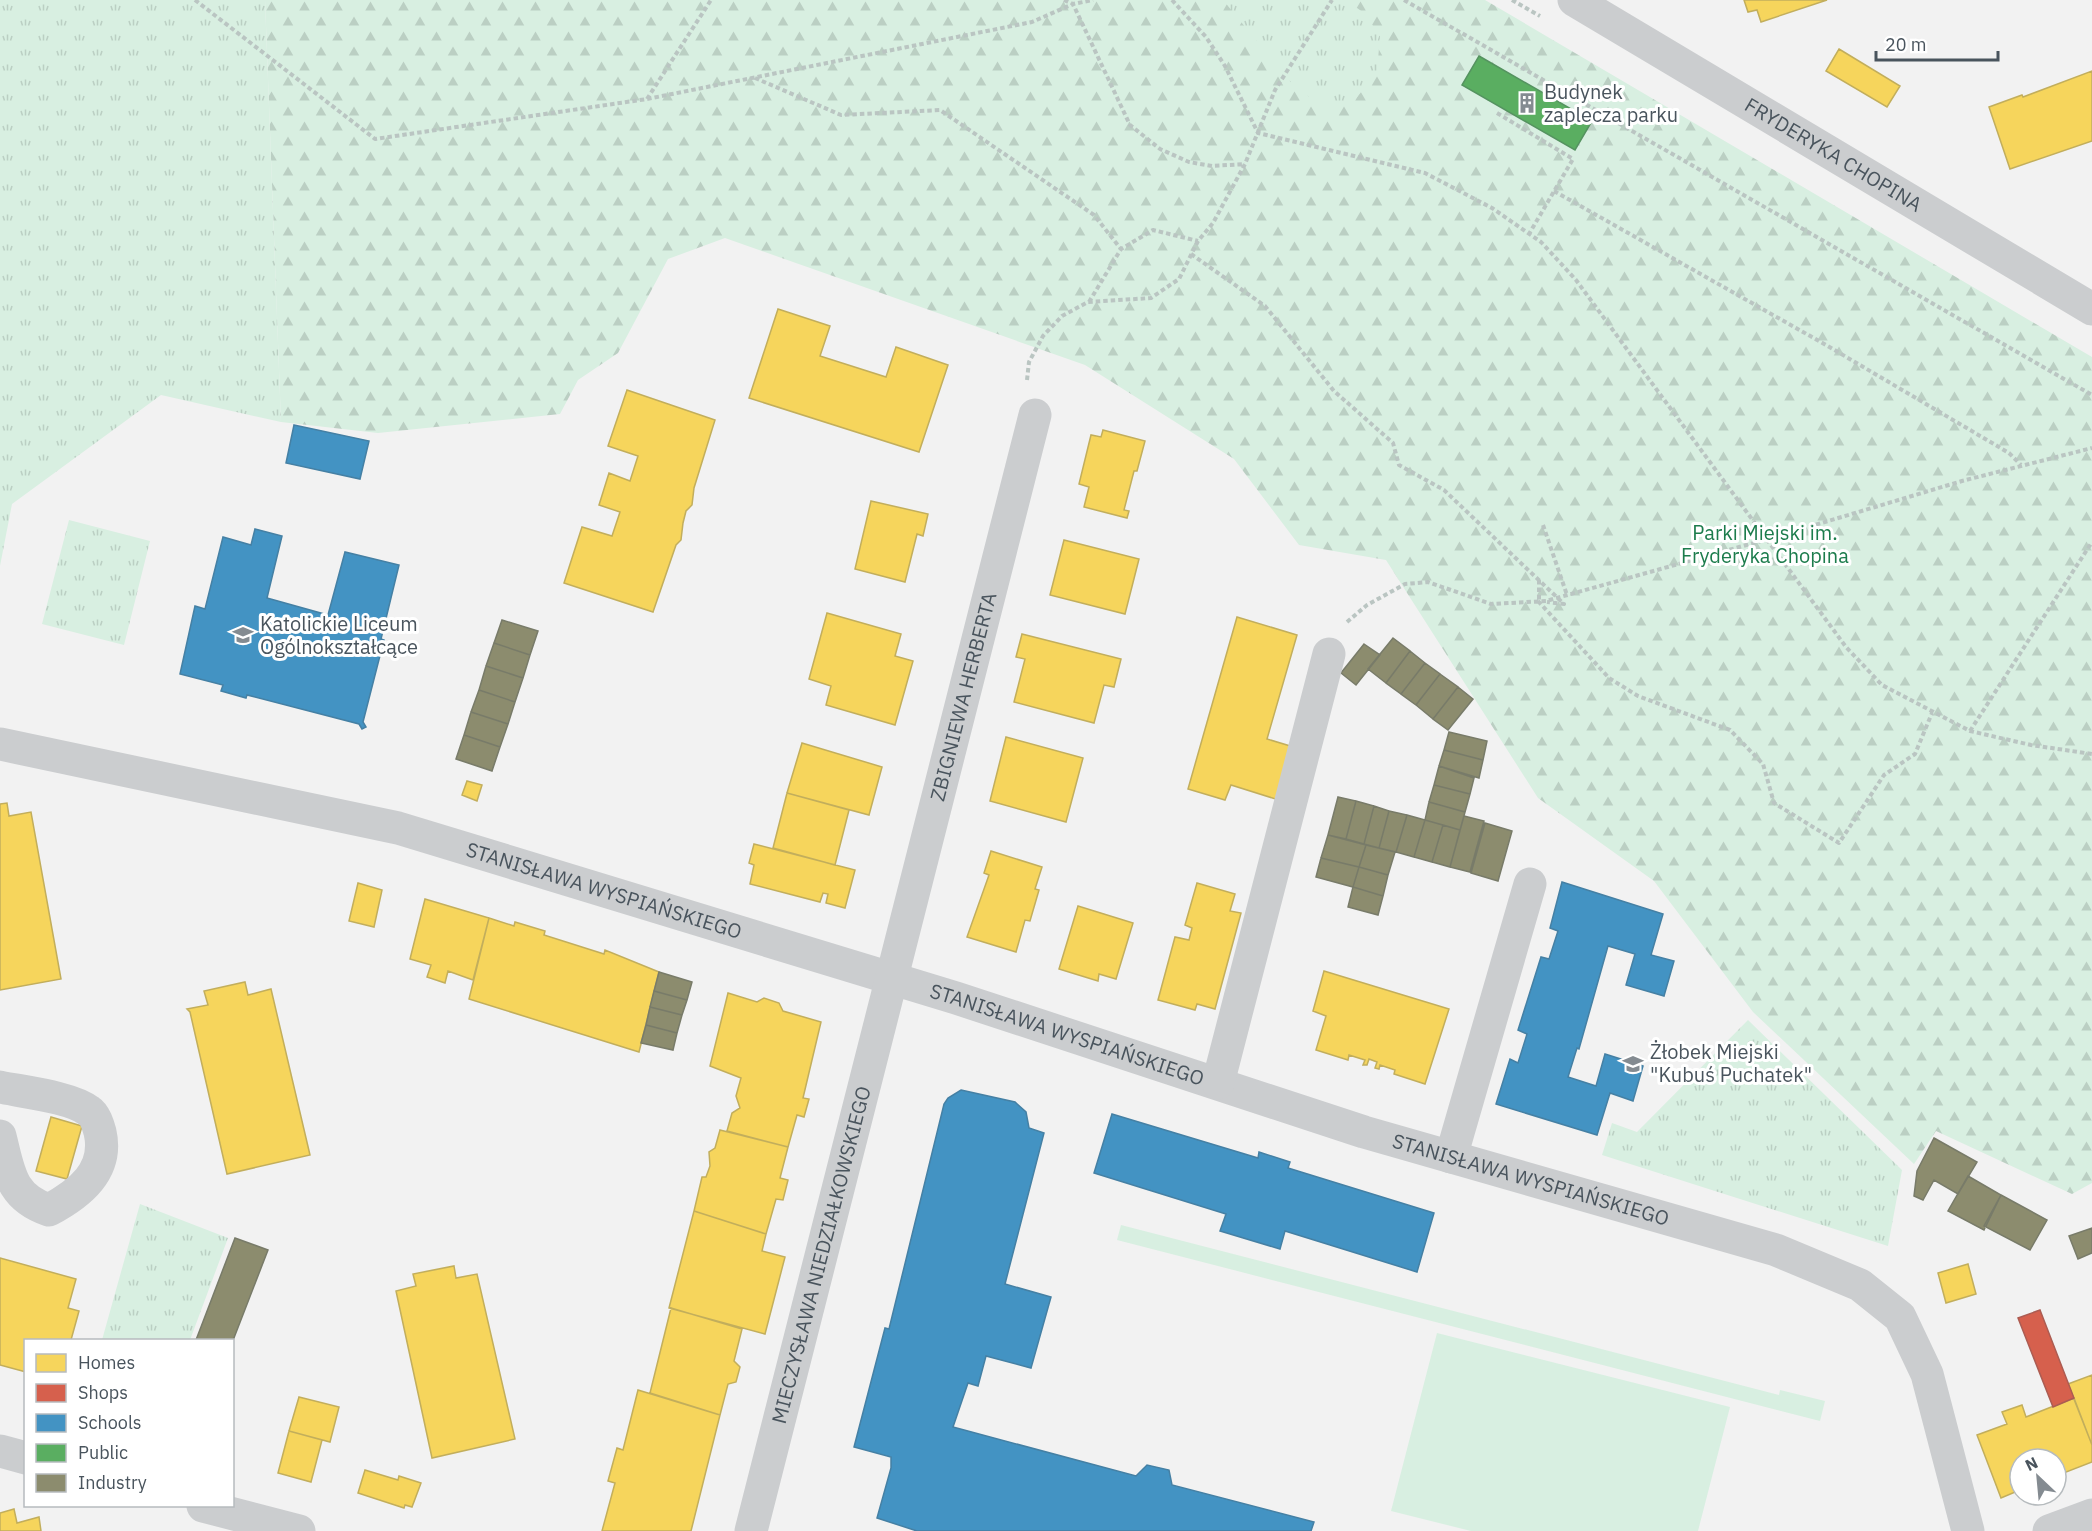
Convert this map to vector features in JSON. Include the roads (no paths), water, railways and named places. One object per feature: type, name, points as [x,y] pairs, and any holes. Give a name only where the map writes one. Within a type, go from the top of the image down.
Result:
[{"type":"street","name":"FRYDERYKA CHOPINA","points":[[1574,0],[2092,309]]},
{"type":"street","name":"ZBIGNIEWA HERBERTA","points":[[893,979],[1035,415]]},
{"type":"street","points":[[1218,1083],[1329,654]]},
{"type":"street","name":"STANISŁAWA WYSPIAŃSKIEGO","points":[[0,744],[398,828],[893,979],[1364,1132],[1776,1250],[1860,1285],[1900,1317],[1927,1374],[1968,1531]]},
{"type":"street","points":[[1451,1157],[1530,884]]},
{"type":"street","name":"MIECZYSŁAWA NIEDZIAŁKOWSKIEGO","points":[[751,1531],[893,979]]},
{"type":"street","points":[[0,1087],[78,1105],[91,1112],[102,1140],[100,1157],[93,1177],[82,1190],[49,1210],[31,1204],[19,1193],[11,1176],[0,1136]]},
{"type":"street","points":[[0,1451],[24,1457]]},
{"type":"street","points":[[207,1507],[299,1531]]},
{"type":"street","points":[[2049,1531],[2092,1515]]},
{"type":"place","name":"Budynek zaplecza parku","points":[[1527,103]]},
{"type":"place","name":"Katolickie Liceum Ogólnokształcące","points":[[243,635]]},
{"type":"place","name":"Żłobek Miejski \"Kubuś Puchatek\"","points":[[1633,1064]]},
{"type":"park label","name":"Parki Miejski im. Fryderyka Chopina","points":[[1765,544]]}]
